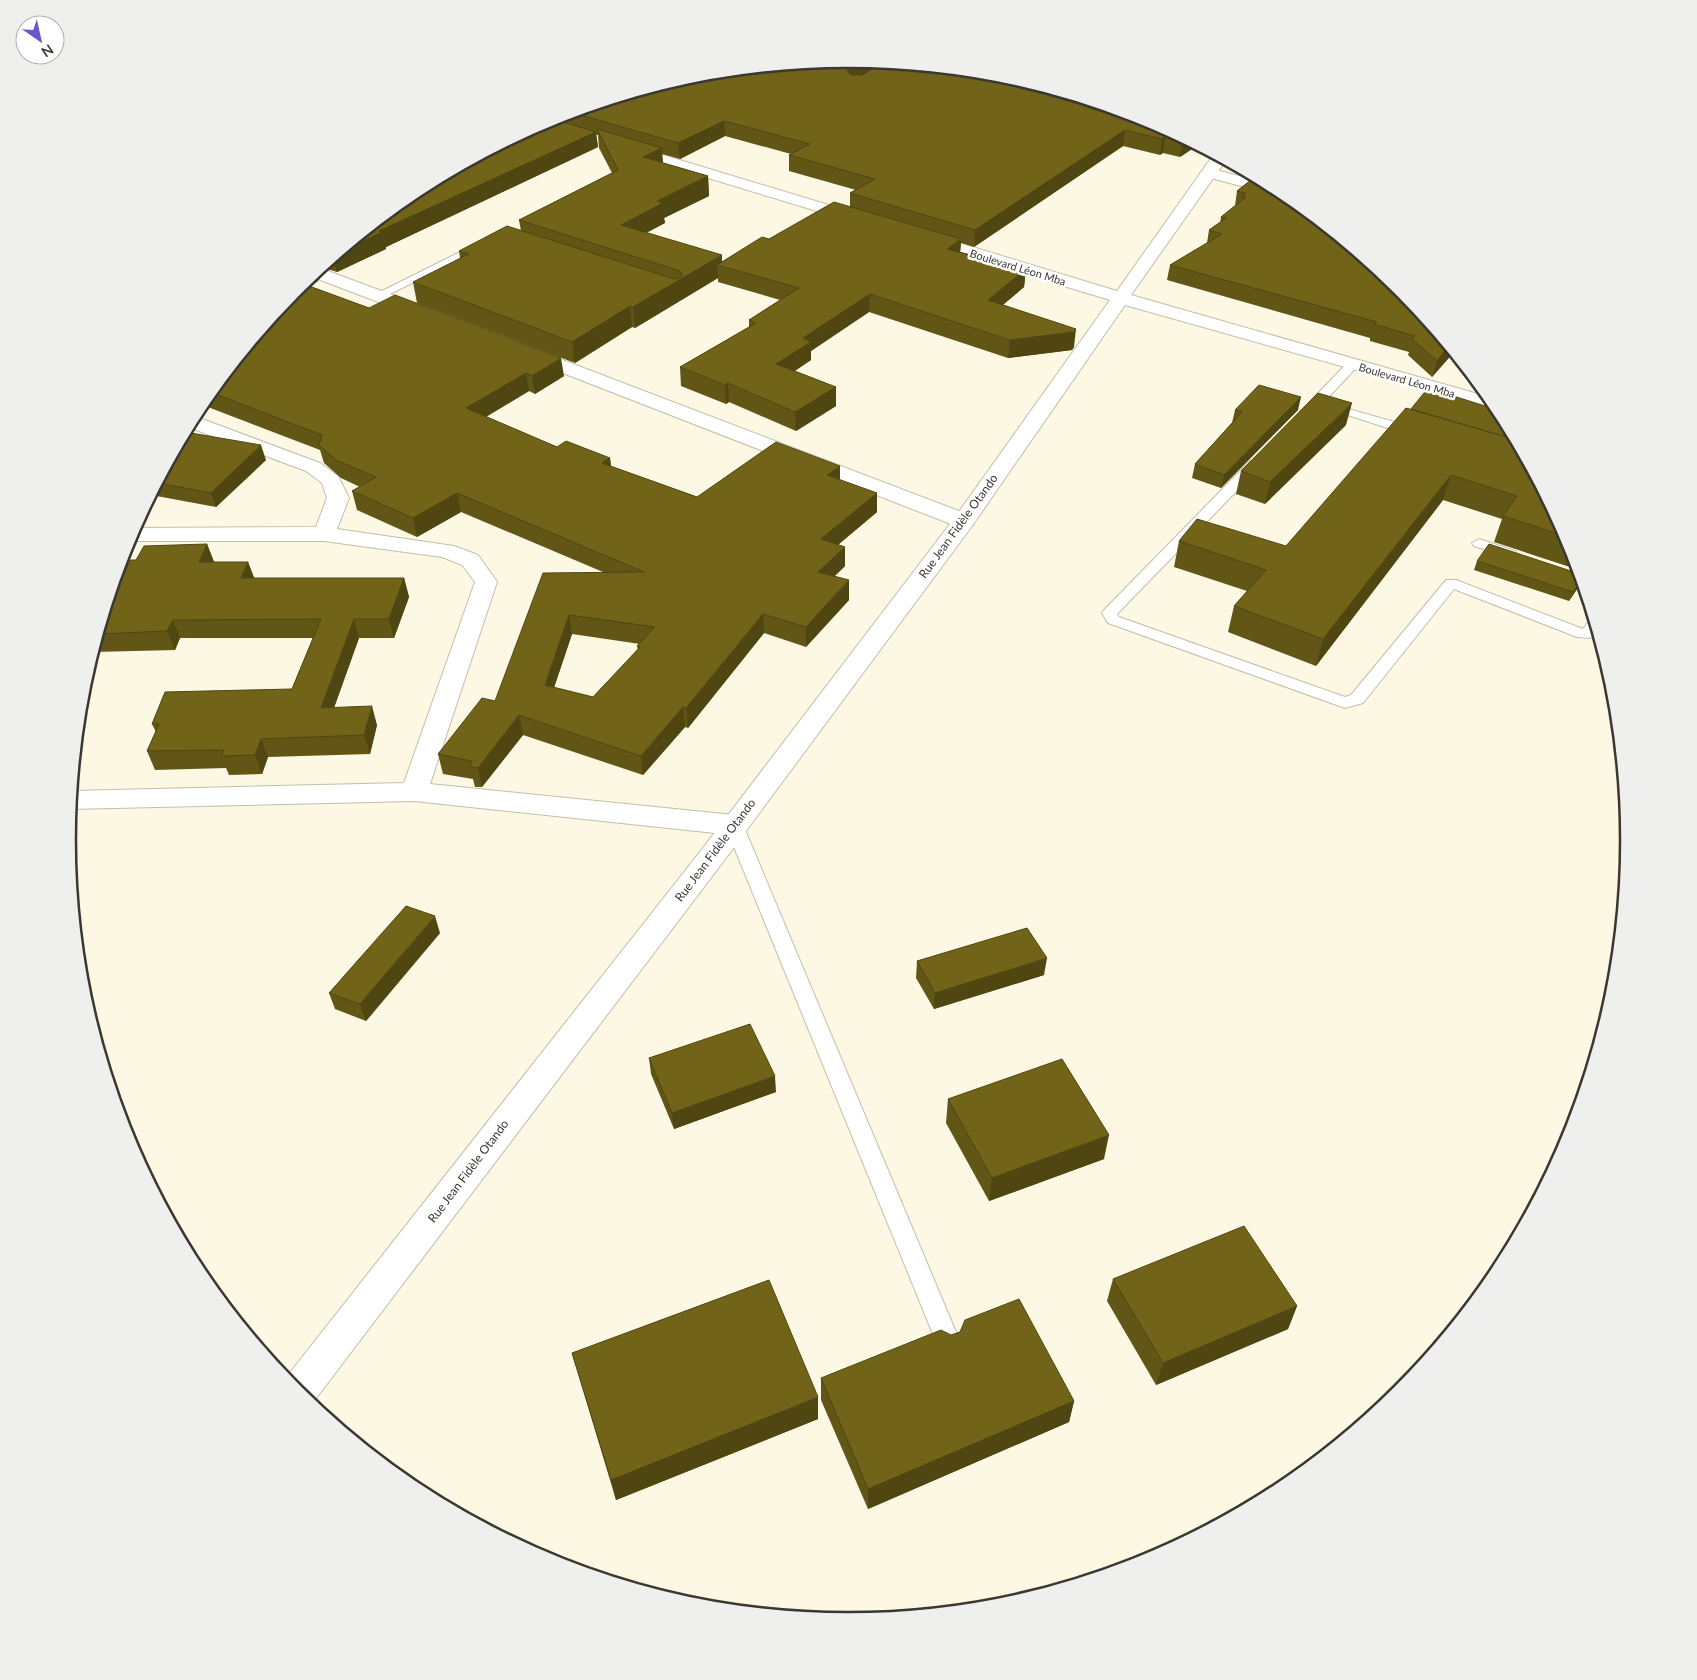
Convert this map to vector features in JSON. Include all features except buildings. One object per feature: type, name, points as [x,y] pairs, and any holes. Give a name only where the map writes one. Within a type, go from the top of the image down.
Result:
[{"type":"street","points":[[612,144],[876,224]]},
{"type":"street","name":"Rue Jean Fidèle Otando","points":[[303,1387],[734,825],[964,521],[1217,161]]},
{"type":"street","points":[[1208,173],[1258,185]]},
{"type":"street","name":"Boulevard Léon Mba","points":[[904,232],[1121,298],[1484,402]]},
{"type":"street","points":[[322,275],[441,320]]},
{"type":"street","points":[[513,347],[964,521]]},
{"type":"street","points":[[198,424],[313,467],[331,480],[338,498],[324,534]]},
{"type":"street","points":[[139,535],[324,534],[446,551],[470,560],[486,582],[414,792]]},
{"type":"street","points":[[78,800],[414,792],[734,825]]},
{"type":"lane","points":[[378,296],[490,240]]},
{"type":"lane","points":[[1296,423],[1353,364]]},
{"type":"lane","points":[[1316,402],[1428,436]]},
{"type":"lane","points":[[1268,451],[1109,613],[1113,620],[1122,625],[1345,703],[1357,699],[1451,584],[1582,634],[1590,633],[1592,630]]},
{"type":"lane","points":[[1479,543],[1526,559]]},
{"type":"lane","points":[[734,825],[949,1344]]}]
